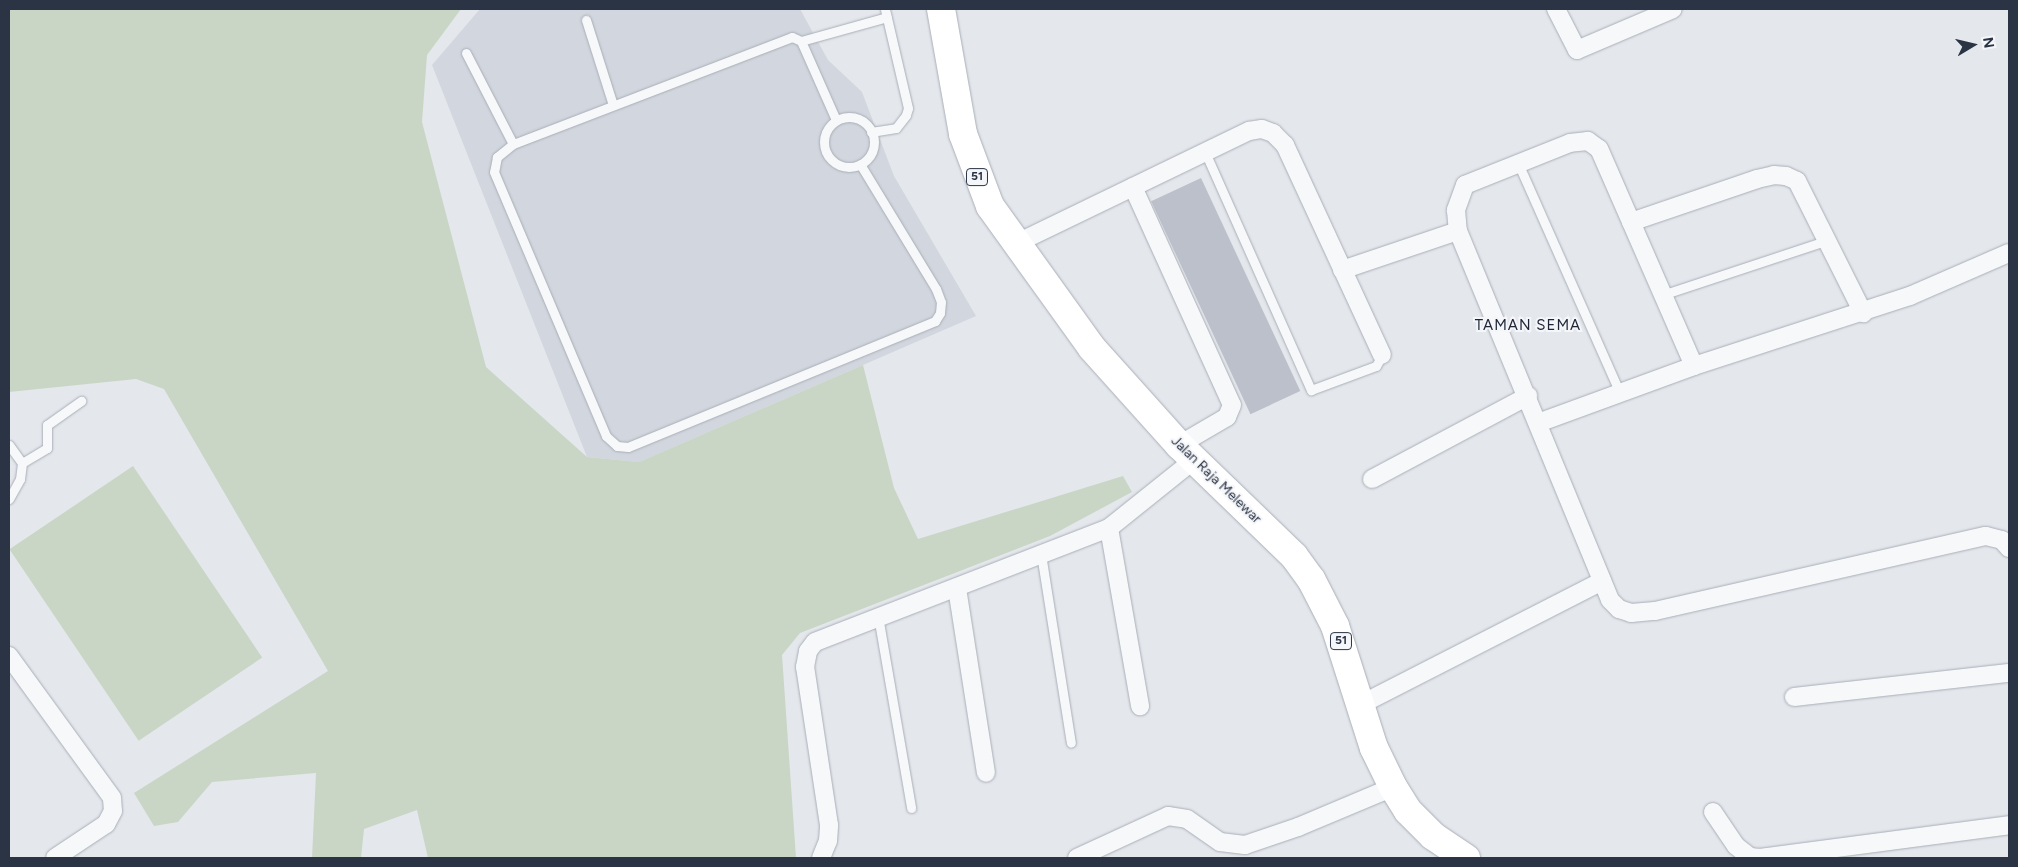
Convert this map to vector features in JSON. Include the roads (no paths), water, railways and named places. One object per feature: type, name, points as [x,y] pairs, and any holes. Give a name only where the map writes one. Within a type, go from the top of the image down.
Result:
[{"type":"highway","name":"Jalan Raja Melewar","points":[[941,9],[959,101],[963,134],[980,186],[1015,244],[1092,348],[1186,452],[1294,556],[1311,579],[1335,626],[1374,748],[1393,787],[1408,810],[1433,836],[1466,858]]},
{"type":"highway","name":"Jalan Raja Melewar","points":[[958,9],[963,69],[959,101]]},
{"type":"street","points":[[1556,9],[1578,50],[1673,9]]},
{"type":"street","points":[[1015,244],[1249,131],[1262,129],[1273,134],[1285,145],[1382,355]]},
{"type":"street","points":[[1694,366],[1599,149],[1588,141],[1570,143],[1518,162],[1465,185],[1456,210],[1458,231],[1528,396],[1610,600],[1618,609],[1642,613],[1986,536],[2002,540],[2009,548]]},
{"type":"street","points":[[1631,222],[1774,174],[1797,181],[1863,313]]},
{"type":"street","points":[[820,858],[828,840],[829,825],[806,659],[815,642],[1109,528],[1186,452],[1227,417],[1232,405],[1133,187]]},
{"type":"street","points":[[1342,270],[1458,231]]},
{"type":"street","points":[[1538,423],[1694,366],[1863,313],[1910,296],[2009,253]]},
{"type":"street","points":[[1372,478],[1528,396]]},
{"type":"street","points":[[1109,528],[1140,706]]},
{"type":"street","points":[[1360,705],[1602,581]]},
{"type":"street","points":[[957,588],[986,773]]},
{"type":"street","points":[[9,656],[112,798],[113,811],[106,824],[55,858]]},
{"type":"street","points":[[1794,697],[2009,673]]},
{"type":"street","points":[[1076,858],[1168,816],[1187,819],[1220,842],[1245,845],[1298,827],[1393,787]]},
{"type":"street","points":[[1713,812],[1736,846],[1750,857],[1760,858],[2009,825]]},
{"type":"lane","points":[[801,42],[886,13],[908,108],[896,128],[872,132]]},
{"type":"lane","points":[[586,20],[613,106]]},
{"type":"lane","points":[[836,120],[801,42],[792,37],[783,38],[513,144],[497,158],[494,172],[596,416],[606,436],[617,446],[628,447],[935,321],[940,313],[941,302],[936,289],[860,164]]},
{"type":"lane","points":[[466,54],[513,144]]},
{"type":"lane","points":[[852,117],[867,125],[872,132],[873,146],[860,164],[844,166],[829,157],[824,141],[825,132],[836,120],[852,117]]},
{"type":"lane","points":[[1205,152],[1311,390],[1376,366],[1382,355]]},
{"type":"lane","points":[[1518,162],[1620,393]]},
{"type":"lane","points":[[1662,296],[1828,240]]},
{"type":"lane","points":[[22,463],[46,448],[48,425],[81,401]]},
{"type":"lane","points":[[9,445],[22,463],[20,478],[9,499]]},
{"type":"lane","points":[[1041,554],[1071,743]]},
{"type":"lane","points":[[878,616],[911,808]]},
{"type":"district","name":"TAMAN SEMA","points":[[1528,326]]}]
